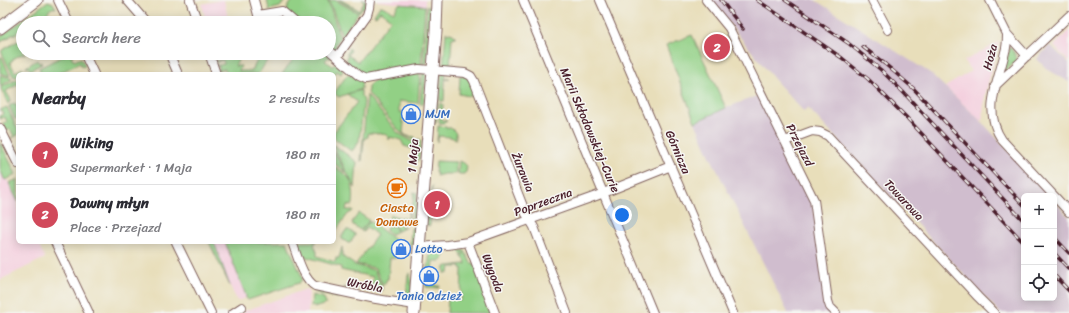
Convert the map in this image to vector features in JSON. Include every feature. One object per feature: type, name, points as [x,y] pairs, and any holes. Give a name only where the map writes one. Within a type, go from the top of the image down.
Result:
[{"type":"street","points":[[0,26],[37,0]]},
{"type":"street","points":[[58,0],[66,16]]},
{"type":"street","points":[[127,0],[141,16]]},
{"type":"street","points":[[190,0],[196,16]]},
{"type":"street","points":[[254,0],[258,15],[282,10],[288,16]]},
{"type":"street","points":[[370,0],[370,8],[367,15],[337,57],[359,76],[366,78],[415,70],[433,70]]},
{"type":"street","name":"1 Maja","points":[[414,309],[420,247],[437,0]]},
{"type":"street","name":"Marii Skłodowskiej-Curie","points":[[523,0],[653,313]]},
{"type":"street","name":"Górnicza","points":[[600,0],[733,313]]},
{"type":"street","name":"Przejazd","points":[[706,0],[729,28],[814,200],[828,301],[830,307],[836,313]]},
{"type":"street","points":[[872,0],[888,30]]},
{"type":"street","name":"Hoża","points":[[990,0],[1008,34],[1027,56]]},
{"type":"street","points":[[995,86],[1069,16]]},
{"type":"street","name":"Hoża","points":[[1008,34],[1005,51],[992,97],[992,113],[995,128],[1002,140],[1069,212]]},
{"type":"street","points":[[87,60],[93,72]]},
{"type":"street","points":[[172,60],[177,72]]},
{"type":"street","points":[[211,60],[215,72]]},
{"type":"street","name":"Żurawia","points":[[433,70],[465,73],[471,76],[534,227],[567,313]]},
{"type":"street","points":[[0,128],[16,160]]},
{"type":"street","name":"Towarowa","points":[[785,141],[812,131],[820,132],[828,136],[994,313]]},
{"type":"street","name":"Poprzeczna","points":[[420,247],[468,242],[603,193],[671,166]]},
{"type":"street","name":"Wygoda","points":[[468,242],[495,313]]},
{"type":"street","points":[[56,244],[89,313]]},
{"type":"street","points":[[177,244],[211,313]]},
{"type":"street","name":"Wróbla","points":[[293,244],[304,272],[312,284],[319,288],[376,299],[414,309]]},
{"type":"street","points":[[233,313],[242,307]]},
{"type":"shaded area","points":[[224,0],[227,16],[205,16],[202,4]]},
{"type":"shaded area","points":[[425,0],[425,6],[377,1]]},
{"type":"shaded area","points":[[710,0],[815,0],[930,73],[982,122],[1047,193],[1021,193],[1021,301],[1057,301],[1057,204],[1069,217],[1069,313],[1000,313],[808,108],[804,112],[774,79]]},
{"type":"shaded area","points":[[1069,30],[1069,62],[1054,46]]},
{"type":"shaded area","points":[[999,42],[985,95],[982,122],[945,87],[971,71],[964,61]]},
{"type":"shaded area","points":[[1050,45],[1069,63],[1069,82],[1047,69],[1037,59]]},
{"type":"shaded area","points":[[759,95],[812,200],[832,313],[788,313],[710,156],[695,122]]},
{"type":"shaded area","points":[[0,165],[16,198],[16,244],[38,244],[45,258],[0,280]]},
{"type":"shaded area","points":[[211,244],[288,244],[300,280],[237,301]]},
{"type":"shaded area","points":[[306,289],[309,292],[308,313],[244,313],[244,311]]},
{"type":"green space","points":[[267,0],[286,0],[280,7],[269,10]]},
{"type":"green space","points":[[293,0],[328,0],[333,16],[292,16],[288,13],[287,8]]},
{"type":"green space","points":[[329,0],[335,0],[358,13],[342,36]]},
{"type":"green space","points":[[338,0],[341,0],[359,10],[364,2],[362,0],[366,0],[366,9],[363,7],[359,12]]},
{"type":"green space","points":[[48,1],[53,3],[56,8],[52,8],[47,12],[50,16],[28,16]]},
{"type":"green space","points":[[399,4],[425,6],[421,66],[369,76],[362,74],[347,63],[347,53],[349,48],[351,50],[348,55],[358,62],[391,19],[380,11],[376,16],[374,15],[380,6],[394,12]]},
{"type":"green space","points":[[427,6],[430,8],[427,63],[423,65]]},
{"type":"green space","points":[[16,25],[16,34],[14,33],[14,35],[8,37],[8,39],[5,38],[2,42],[0,42],[0,37]]},
{"type":"green space","points":[[336,25],[340,38],[336,44]]},
{"type":"green space","points":[[446,32],[453,34],[456,37],[452,38],[450,67],[453,68],[443,68]]},
{"type":"green space","points":[[692,35],[726,108],[695,122],[666,45]]},
{"type":"green space","points":[[16,42],[16,57],[10,62],[15,72],[23,68],[24,71],[27,71],[16,72],[16,77],[13,76],[1,51]]},
{"type":"green space","points":[[1010,47],[1016,55],[1016,61],[1003,73]]},
{"type":"green space","points":[[0,57],[2,57],[10,76],[0,73]]},
{"type":"green space","points":[[37,60],[42,64],[30,70],[28,67],[26,68],[26,67]]},
{"type":"green space","points":[[55,60],[82,60],[85,66],[82,67],[80,63],[61,72],[41,72],[39,68]]},
{"type":"green space","points":[[223,60],[238,60],[235,66],[241,66],[239,71],[252,71],[257,60],[267,61],[260,72],[226,72],[225,69],[217,71],[216,70],[219,69],[219,66],[214,66],[224,64]]},
{"type":"green space","points":[[293,60],[326,60],[325,61],[333,66],[337,62],[343,70],[341,74],[337,71],[336,72],[284,72]]},
{"type":"green space","points":[[420,71],[418,103],[399,101],[399,112],[403,112],[403,133],[407,136],[415,137],[415,140],[404,135],[399,131],[368,93],[368,87],[374,81]]},
{"type":"green space","points":[[423,71],[426,74],[424,101],[423,104],[420,104]]},
{"type":"green space","points":[[440,73],[436,123],[434,123],[437,74]]},
{"type":"green space","points":[[442,73],[446,73],[444,101],[440,101]]},
{"type":"green space","points":[[0,75],[12,78],[12,79],[0,86]]},
{"type":"green space","points":[[347,75],[353,76],[362,82],[361,89],[339,97],[336,95],[336,91]]},
{"type":"green space","points":[[460,75],[469,77],[477,96],[459,94]]},
{"type":"green space","points":[[16,80],[16,86],[6,91],[11,100],[8,104],[1,89],[1,87]]},
{"type":"green space","points":[[361,90],[361,96],[364,102],[359,141],[351,151],[336,140],[336,129],[357,102],[347,94]]},
{"type":"green space","points":[[367,95],[397,132],[414,142],[414,149],[404,146],[401,140],[390,137],[390,139],[388,139],[388,136],[384,134],[368,133],[368,137],[364,140],[361,161]]},
{"type":"green space","points":[[15,103],[16,119],[15,119],[9,106]]},
{"type":"green space","points":[[440,103],[443,104],[442,120],[447,121],[444,123],[439,123]]},
{"type":"green space","points":[[7,107],[16,126],[16,136],[10,139],[14,136],[10,129],[6,131],[3,124],[7,122],[5,117],[0,119],[0,116],[3,114],[0,110]]},
{"type":"green space","points":[[438,126],[451,128],[456,133],[456,139],[439,136],[437,142]]},
{"type":"green space","points":[[417,140],[421,140],[419,160],[416,160]]},
{"type":"green space","points":[[0,142],[16,174],[6,180],[4,179],[0,169]]},
{"type":"green space","points":[[336,146],[357,162],[355,188],[336,152]]},
{"type":"green space","points":[[336,155],[346,173],[336,165]]},
{"type":"green space","points":[[436,161],[456,162],[456,174],[436,176]]},
{"type":"green space","points":[[459,161],[467,166],[464,174],[458,174]]},
{"type":"green space","points":[[336,168],[348,177],[353,190],[353,204],[352,206],[347,205],[346,210],[353,210],[348,214],[336,230]]},
{"type":"green space","points":[[16,180],[16,198],[9,183]]},
{"type":"green space","points":[[432,186],[430,226],[426,225],[428,200],[431,196]]},
{"type":"green space","points":[[414,192],[417,193],[417,224],[411,223]]},
{"type":"green space","points":[[409,206],[409,222],[407,223],[407,221],[401,221],[401,226],[406,227],[398,231],[395,226],[398,219],[392,218],[390,226],[394,226],[397,231],[391,234],[386,230],[390,215],[408,219]]},
{"type":"green space","points":[[359,213],[369,220],[360,230],[353,225],[352,222]]},
{"type":"green space","points":[[370,221],[399,243],[398,244],[400,246],[397,247],[397,258],[390,258],[388,279],[383,285],[375,268],[356,264],[377,235],[367,227],[363,232],[361,231]]},
{"type":"green space","points":[[411,228],[417,228],[413,244],[410,245]]},
{"type":"green space","points":[[346,230],[349,230],[355,234],[350,243],[342,239],[342,236]]},
{"type":"green space","points":[[210,244],[215,244],[230,286]]},
{"type":"green space","points":[[226,244],[288,244],[302,280],[299,283],[248,300]]},
{"type":"green space","points":[[298,244],[314,244],[317,256],[335,262],[336,258],[339,258],[342,247],[343,257],[355,265],[374,270],[382,286],[382,291],[350,286],[348,289],[344,288],[347,288],[350,284],[371,289],[373,277],[341,270],[341,267],[303,256]]},
{"type":"green space","points":[[453,249],[465,251],[471,263],[474,263],[489,304],[486,306],[488,310],[491,309],[493,313],[447,313],[448,299],[461,300],[462,268],[457,265],[457,267],[450,267],[449,273],[445,273],[445,267],[447,266],[466,264],[465,260],[461,256],[464,253],[461,254],[459,251]]},
{"type":"green space","points":[[445,251],[443,260],[433,261],[432,271],[428,270],[430,252]]},
{"type":"green space","points":[[410,273],[412,284],[411,294],[406,300],[408,275]]},
{"type":"green space","points":[[430,274],[432,274],[431,284],[440,286],[439,288],[426,287],[427,277],[427,279],[430,279]]},
{"type":"green space","points":[[312,289],[337,295],[338,298],[317,293]]},
{"type":"green space","points":[[312,295],[324,298],[326,304],[314,308],[315,306],[311,307]]},
{"type":"railway","points":[[721,0],[743,29]]},
{"type":"railway","points":[[757,0],[842,58],[868,79],[906,117],[1021,240]]},
{"type":"railway","points":[[785,0],[848,43],[881,70],[1021,218]]},
{"type":"railway","points":[[863,47],[913,88],[1021,202]]},
{"type":"railway","points":[[1057,240],[1069,253]]},
{"type":"railway","points":[[1057,256],[1069,269]]},
{"type":"railway","points":[[1057,278],[1069,291]]},
{"type":"place","name":"Dawny młyn","points":[[717,47]]},
{"type":"place","name":"MJM","points":[[411,114]]},
{"type":"place","name":"Ciasta Domowe","points":[[397,188]]},
{"type":"place","name":"Wiking","points":[[437,204]]},
{"type":"place","name":"Lotto","points":[[401,249]]},
{"type":"place","name":"Tania Odzież","points":[[429,276]]}]
